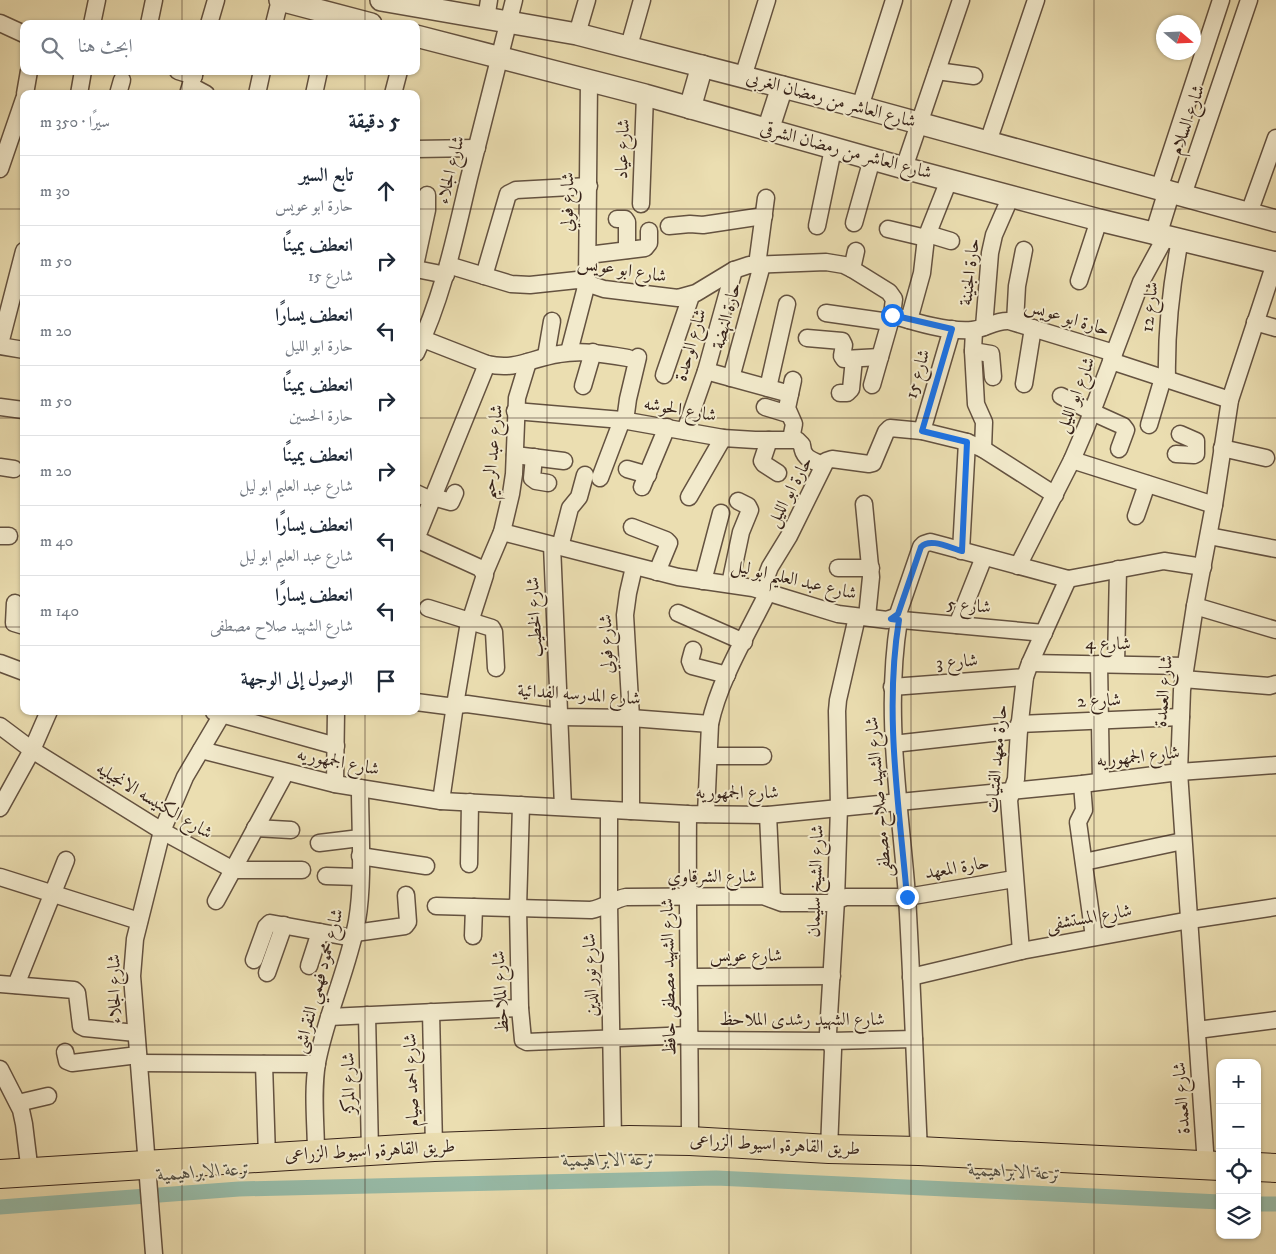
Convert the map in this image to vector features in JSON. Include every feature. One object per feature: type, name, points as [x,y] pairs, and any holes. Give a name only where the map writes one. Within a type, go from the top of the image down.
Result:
[{"type":"highway","name":"طريق القاهرة, اسيوط الزراعى","points":[[0,1174],[434,1147],[613,1140],[690,1141],[1213,1166]]},
{"type":"highway","points":[[1261,1167],[1276,1168]]},
{"type":"street","points":[[93,20],[96,0]]},
{"type":"street","points":[[150,20],[154,0]]},
{"type":"street","points":[[210,20],[216,0]]},
{"type":"street","points":[[275,20],[280,0],[330,19]]},
{"type":"street","name":"شارع العاشر من رمضان الغربى","points":[[381,0],[488,9],[509,22],[577,34],[629,46],[1276,221]]},
{"type":"street","name":"شارع الجلاء","points":[[420,346],[423,319],[447,270],[498,57],[514,0]]},
{"type":"street","points":[[577,34],[587,0]]},
{"type":"street","points":[[629,46],[642,0]]},
{"type":"street","points":[[743,77],[767,0]]},
{"type":"street","points":[[860,107],[894,0]]},
{"type":"street","points":[[904,168],[962,0]]},
{"type":"street","points":[[988,142],[1036,0]]},
{"type":"street","name":"شارع السلام","points":[[1171,192],[1221,0]]},
{"type":"street","name":"شارع السلام","points":[[1171,192],[1249,0]]},
{"type":"street","points":[[0,24],[20,32]]},
{"type":"street","name":"شارع العاشر من رمضان الشرقى","points":[[420,37],[645,95],[872,160],[1099,220],[1276,262]]},
{"type":"street","points":[[690,108],[702,66]]},
{"type":"street","points":[[937,71],[974,76]]},
{"type":"street","points":[[26,90],[28,75]]},
{"type":"street","points":[[80,90],[82,75]]},
{"type":"street","points":[[257,90],[261,75]]},
{"type":"street","points":[[315,90],[318,75]]},
{"type":"street","points":[[394,90],[398,75]]},
{"type":"street","points":[[189,80],[201,90]]},
{"type":"street","name":"شارع فولي","points":[[569,352],[587,283],[589,81]]},
{"type":"street","points":[[768,130],[782,87]]},
{"type":"street","name":"شارع عياد","points":[[641,204],[645,95]]},
{"type":"street","points":[[0,169],[20,111]]},
{"type":"street","points":[[1249,213],[1276,138]]},
{"type":"street","points":[[420,149],[477,148]]},
{"type":"street","points":[[817,226],[833,149]]},
{"type":"street","points":[[854,223],[872,160]]},
{"type":"street","points":[[909,320],[922,273],[927,236],[949,180]]},
{"type":"street","points":[[484,276],[508,194],[516,190],[589,186]]},
{"type":"street","points":[[1168,237],[1171,192]]},
{"type":"street","points":[[420,242],[427,210],[427,195]]},
{"type":"street","name":"حارة الجنينة","points":[[983,449],[984,425],[976,404],[973,351],[979,328],[994,235],[1011,196]]},
{"type":"street","name":"حارة النهضة","points":[[731,378],[759,265],[766,198]]},
{"type":"street","points":[[669,226],[703,225],[764,216]]},
{"type":"street","points":[[617,219],[628,222],[627,250]]},
{"type":"street","points":[[1079,281],[1099,220]]},
{"type":"street","points":[[888,229],[951,241]]},
{"type":"street","points":[[588,255],[647,247],[649,231]]},
{"type":"street","name":"شارع ابو الليل","points":[[1018,566],[1072,460],[1141,282],[1168,237]]},
{"type":"street","name":"شارع 12","points":[[1149,425],[1165,379],[1168,309],[1173,274],[1168,237]]},
{"type":"street","points":[[1014,322],[1017,286],[1024,250]]},
{"type":"street","points":[[852,269],[856,251]]},
{"type":"street","name":"شارع ابو عويس","points":[[420,269],[447,270],[521,285],[577,280],[604,289],[672,298],[691,296],[734,270],[759,265],[826,262],[844,266],[852,269],[892,295],[894,304],[891,318],[872,385]]},
{"type":"street","name":"شارع العمدة","points":[[1213,1166],[1197,1030],[1183,842],[1179,772],[1184,672],[1209,536],[1230,400],[1276,262]]},
{"type":"street","points":[[20,267],[0,345],[20,349]]},
{"type":"street","name":"شارع الوحدة","points":[[685,431],[706,371],[734,270]]},
{"type":"street","points":[[664,375],[691,296]]},
{"type":"street","points":[[768,388],[787,304]]},
{"type":"street","name":"حارة ابو عويس","points":[[826,313],[909,320],[952,329],[979,328],[998,321],[1014,322],[1112,357],[1165,379],[1230,400]]},
{"type":"street","points":[[546,356],[552,322]]},
{"type":"street","points":[[1255,322],[1276,328]]},
{"type":"street","points":[[1024,384],[1033,328]]},
{"type":"street","name":"شارع 15","points":[[922,431],[952,329]]},
{"type":"street","points":[[807,338],[840,340],[844,345],[843,358],[846,359],[880,357]]},
{"type":"street","points":[[420,346],[487,364],[507,367],[546,356],[569,352],[594,352],[583,386]]},
{"type":"street","points":[[973,351],[992,355],[993,378]]},
{"type":"street","name":"شارع الخطيب","points":[[562,807],[556,546],[570,508],[593,476],[623,420],[632,378],[633,358],[594,352]]},
{"type":"street","points":[[840,393],[849,392],[851,389],[854,359]]},
{"type":"street","name":"شارع عبد الرحيم","points":[[441,801],[455,704],[470,621],[485,578],[485,572],[502,532],[511,494],[515,455],[515,411],[520,386],[528,362]]},
{"type":"street","points":[[420,529],[487,364]]},
{"type":"street","points":[[706,371],[768,388],[792,387],[786,408],[794,424],[791,439],[800,442],[805,456],[823,465]]},
{"type":"street","points":[[1062,396],[1125,427],[1126,430],[1119,449]]},
{"type":"street","points":[[0,407],[20,410]]},
{"type":"street","points":[[766,407],[788,414]]},
{"type":"street","name":"شارع الحوشه","points":[[515,411],[623,420],[723,438],[791,439]]},
{"type":"street","points":[[627,469],[645,481],[667,427]]},
{"type":"street","name":"حارة ابو الليل","points":[[706,814],[710,724],[716,702],[744,642],[764,591],[770,567],[789,536],[826,461],[832,459],[871,464],[886,432],[890,428],[922,431],[967,442],[983,449],[1055,495]]},
{"type":"street","points":[[1180,434],[1196,441],[1196,452]]},
{"type":"street","points":[[689,497],[723,438]]},
{"type":"street","points":[[769,440],[762,461],[778,473]]},
{"type":"street","points":[[962,551],[967,442]]},
{"type":"street","points":[[1176,454],[1194,455],[1196,452],[1222,453],[1266,458]]},
{"type":"street","points":[[515,455],[564,461]]},
{"type":"street","points":[[534,457],[532,478],[536,481],[548,482]]},
{"type":"street","points":[[1072,460],[1214,505]]},
{"type":"street","points":[[1136,516],[1146,484]]},
{"type":"street","points":[[420,494],[451,502],[455,493]]},
{"type":"street","points":[[730,584],[741,532],[750,510],[748,506],[738,501]]},
{"type":"street","name":"شارع الشيخ سليمان","points":[[829,1148],[833,1050],[828,1033],[836,900],[839,807],[836,722],[838,700],[862,617],[871,568],[864,504]]},
{"type":"street","points":[[703,581],[721,513]]},
{"type":"street","points":[[632,527],[666,540],[669,543],[657,572]]},
{"type":"street","name":"شارع عبد العليم ابو ليل","points":[[502,532],[634,567],[764,591],[828,611],[862,617],[895,619]]},
{"type":"street","points":[[1209,536],[1276,550]]},
{"type":"street","points":[[420,541],[485,572]]},
{"type":"street","points":[[895,619],[921,547],[930,542],[1068,580],[1164,561],[1203,567]]},
{"type":"street","points":[[958,625],[984,557]]},
{"type":"street","name":"شارع فولي","points":[[631,811],[630,718],[625,615],[634,567]]},
{"type":"street","points":[[838,568],[871,568]]},
{"type":"street","points":[[1116,664],[1118,569]]},
{"type":"street","name":"حارة معهد الفتيات","points":[[1020,951],[1009,800],[1016,779],[1019,727],[1027,670],[1068,580]]},
{"type":"street","points":[[15,603],[14,623],[20,625]]},
{"type":"street","points":[[1195,606],[1276,630]]},
{"type":"street","points":[[428,608],[490,627],[494,630],[496,668]]},
{"type":"street","points":[[678,613],[744,642]]},
{"type":"street","name":"شارع 5","points":[[895,619],[1044,633]]},
{"type":"street","name":"شارع الشهيد صلاح مصطفى","points":[[895,619],[892,687],[894,744],[907,897],[919,1151]]},
{"type":"street","points":[[693,650],[690,662],[694,667],[727,675]]},
{"type":"street","points":[[1099,664],[1101,781]]},
{"type":"street","name":"شارع 4","points":[[1027,670],[1116,664],[1184,672],[1270,686],[1276,684]]},
{"type":"street","points":[[1,665],[20,671]]},
{"type":"street","name":"شارع 3","points":[[892,687],[1027,670]]},
{"type":"street","name":"شارع المدرسه الفدائية","points":[[420,703],[447,706],[467,704],[560,717],[630,718],[710,724]]},
{"type":"street","points":[[0,808],[32,750],[46,715]]},
{"type":"street","name":"شارع الجلاء","points":[[154,1254],[136,1033],[132,957],[139,921],[162,831],[186,777],[218,715]]},
{"type":"street","name":"شارع الجمهوريه","points":[[229,715],[336,746]]},
{"type":"street","points":[[335,784],[336,715]]},
{"type":"street","name":"شارع 2","points":[[894,744],[1019,727],[1181,717]]},
{"type":"street","name":"شارع الكنيسه الانجيليه","points":[[0,726],[32,750],[162,831],[233,869],[302,870]]},
{"type":"street","name":"شارع الجمهوريه","points":[[201,750],[335,784],[441,801],[688,814],[768,815],[1082,784],[1179,772],[1276,765]]},
{"type":"street","points":[[708,756],[763,756]]},
{"type":"street","points":[[216,901],[286,772]]},
{"type":"street","points":[[1082,784],[1084,810],[1078,822],[1094,937]]},
{"type":"street","name":"شارع محمود فهمي النقراشى","points":[[316,1154],[315,1088],[317,1064],[354,935],[359,905],[360,788]]},
{"type":"street","points":[[469,864],[470,802]]},
{"type":"street","name":"شارع الملاحظ","points":[[521,805],[518,908],[522,1037],[525,1041],[690,1038]]},
{"type":"street","name":"شارع نور الدين","points":[[609,810],[613,1140]]},
{"type":"street","name":"شارع الشهيد مصطفى حافظ","points":[[688,814],[687,897],[690,976],[690,1141]]},
{"type":"street","points":[[768,815],[772,899]]},
{"type":"street","points":[[255,828],[291,830]]},
{"type":"street","points":[[319,843],[360,838]]},
{"type":"street","points":[[1084,862],[1183,842]]},
{"type":"street","points":[[360,856],[426,866]]},
{"type":"street","points":[[66,860],[52,894],[8,985],[74,990],[77,993],[81,1026],[136,1033]]},
{"type":"street","points":[[0,876],[139,921]]},
{"type":"street","points":[[326,876],[360,877]]},
{"type":"street","name":"حارة المعهد","points":[[907,897],[1014,879]]},
{"type":"street","points":[[254,960],[267,924],[272,922],[320,932],[354,935],[405,926],[408,922],[406,895]]},
{"type":"street","name":"شارع الشرقاوي","points":[[436,906],[591,910],[626,897],[763,896],[782,903],[828,903],[846,897],[907,897]]},
{"type":"street","name":"شارع المستشفى","points":[[911,977],[1020,951],[1276,906]]},
{"type":"street","points":[[473,936],[474,907]]},
{"type":"street","points":[[268,973],[284,925]]},
{"type":"street","points":[[309,966],[320,932]]},
{"type":"street","name":"شارع عويس","points":[[690,976],[832,976]]},
{"type":"street","points":[[329,1017],[520,1008]]},
{"type":"street","name":"شارع احمد صيام","points":[[430,1012],[434,1147]]},
{"type":"street","name":"شارع المركز","points":[[367,1015],[370,1151]]},
{"type":"street","points":[[1197,1030],[1276,1020]]},
{"type":"street","name":"شارع الشهيد رشدى الملاحظ","points":[[690,1038],[831,1042],[914,1039]]},
{"type":"street","points":[[65,1052],[67,1061],[72,1063],[138,1059],[317,1064]]},
{"type":"street","points":[[264,1064],[267,1157]]},
{"type":"street","points":[[1,1071],[18,1103],[24,1124],[30,1173]]},
{"type":"street","points":[[18,1103],[48,1096]]},
{"type":"waterway","name":"ترعة الابراهيمية","points":[[0,1207],[239,1189],[716,1178],[1216,1202]]},
{"type":"waterway","name":"ترعة الابراهيمية","points":[[1261,1204],[1276,1204]]},
{"type":"route","points":[[892,315],[952,329],[922,431],[967,442],[962,551],[930,542],[924,544],[921,547],[898,614],[891,619],[899,620],[894,656],[892,715],[907,897]]}]
